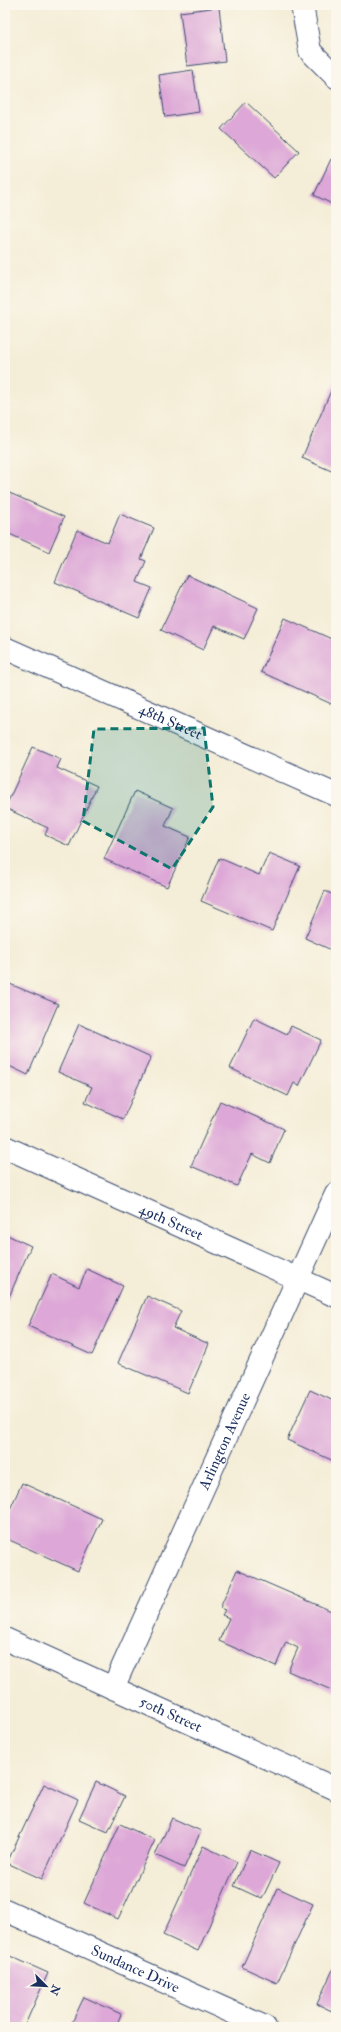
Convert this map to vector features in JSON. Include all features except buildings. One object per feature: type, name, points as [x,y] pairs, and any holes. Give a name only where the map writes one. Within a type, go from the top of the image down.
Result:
[{"type":"street","points":[[302,5],[310,51],[336,77]]},
{"type":"street","name":"48th Street","points":[[5,648],[336,795]]},
{"type":"street","name":"49th Street","points":[[5,1147],[336,1296]]},
{"type":"street","name":"Arlington Avenue","points":[[113,1688],[336,1194]]},
{"type":"street","name":"50th Street","points":[[5,1640],[336,1789]]},
{"type":"street","name":"Sundance Drive","points":[[5,1910],[265,2027]]},
{"type":"highlighted area","points":[[204,728],[213,807],[172,869],[83,821],[94,729]]}]
